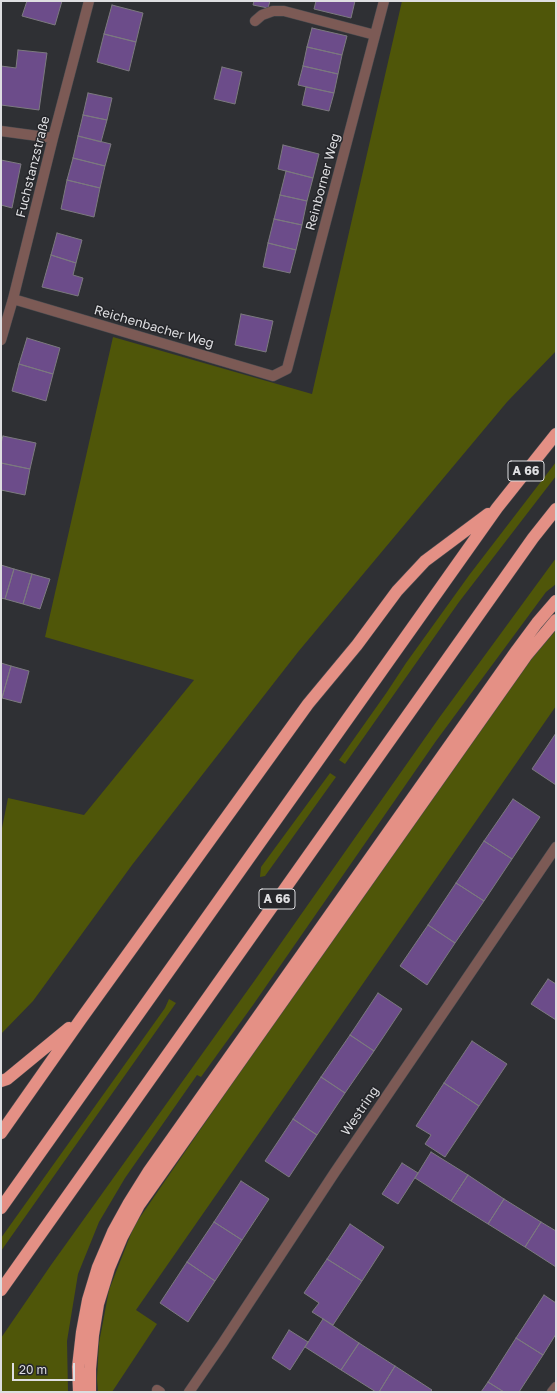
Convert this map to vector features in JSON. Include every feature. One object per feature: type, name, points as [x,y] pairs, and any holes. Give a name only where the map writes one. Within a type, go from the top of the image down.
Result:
[{"type":"highway","name":"A 66","points":[[1,1208],[497,508],[556,434]]},
{"type":"highway","points":[[1,1133],[238,799],[308,704],[357,645],[397,591],[425,561],[497,508]]},
{"type":"highway","name":"A 66","points":[[1,1290],[528,544],[556,509]]},
{"type":"highway","points":[[79,1392],[78,1367],[80,1346],[88,1300],[98,1267],[113,1232],[129,1203],[153,1164],[516,650],[556,601]]},
{"type":"highway","points":[[90,1392],[90,1369],[93,1335],[98,1304],[114,1256],[122,1237],[139,1206],[526,656],[556,620]]},
{"type":"highway","points":[[1,1081],[7,1078],[81,1019]]},
{"type":"street","name":"Fuchstanzstraße","points":[[1,340],[14,299],[53,138],[89,1]]},
{"type":"street","name":"Reinborner Weg","points":[[287,369],[384,1]]},
{"type":"street","points":[[255,21],[262,15],[273,11],[284,11],[375,35]]},
{"type":"street","points":[[1,131],[53,138]]},
{"type":"street","name":"Reichenbacher Weg","points":[[14,299],[273,376],[287,369]]},
{"type":"street","name":"Westring","points":[[188,1392],[227,1337],[335,1172],[556,846]]},
{"type":"street","points":[[552,1392],[556,1387]]},
{"type":"green space","points":[[402,1],[556,1],[556,351],[507,402],[298,652],[132,865],[33,1001],[1,1034],[1,833],[8,798],[84,815],[194,680],[45,637],[113,337],[312,394]]},
{"type":"green space","points":[[556,462],[556,476],[459,602],[345,764],[339,760],[470,574]]},
{"type":"green space","points":[[556,558],[556,584],[546,592],[436,741],[253,1005],[201,1077],[197,1075],[125,1178],[99,1222],[78,1274],[67,1341],[68,1392],[1,1392],[1,1338],[51,1265],[255,980],[439,718]]},
{"type":"green space","points":[[556,630],[556,706],[136,1310],[157,1324],[112,1392],[98,1392],[97,1379],[99,1343],[109,1290],[134,1226],[299,986],[526,665]]},
{"type":"green space","points":[[330,773],[336,777],[265,876],[260,877],[261,867]]},
{"type":"green space","points":[[169,999],[176,1003],[1,1251],[1,1238],[165,1008]]},
{"type":"building","points":[[27,1],[62,1],[55,25],[22,16]]},
{"type":"building","points":[[254,1],[270,1],[268,8],[253,5]]},
{"type":"building","points":[[316,1],[355,1],[351,18],[314,9]]},
{"type":"building","points":[[112,5],[143,13],[136,42],[104,34]]},
{"type":"building","points":[[312,28],[347,36],[342,55],[307,47]]},
{"type":"building","points":[[104,34],[136,42],[129,71],[97,62]]},
{"type":"building","points":[[307,47],[342,55],[338,74],[303,66]]},
{"type":"building","points":[[18,50],[47,53],[39,110],[1,105],[1,66],[16,68]]},
{"type":"building","points":[[303,66],[338,74],[334,93],[298,85]]},
{"type":"building","points":[[222,67],[242,72],[235,104],[214,99]]},
{"type":"building","points":[[306,87],[334,93],[329,111],[302,105]]},
{"type":"building","points":[[88,93],[112,98],[107,120],[83,115]]},
{"type":"building","points":[[83,115],[107,120],[101,142],[78,136]]},
{"type":"building","points":[[78,136],[111,144],[105,166],[73,158]]},
{"type":"building","points":[[283,145],[319,154],[313,178],[278,169]]},
{"type":"building","points":[[73,158],[105,166],[100,188],[67,180]]},
{"type":"building","points":[[1,160],[21,164],[12,208],[1,205]]},
{"type":"building","points":[[286,171],[313,178],[307,201],[280,195]]},
{"type":"building","points":[[67,180],[100,188],[94,217],[61,209]]},
{"type":"building","points":[[280,195],[307,201],[302,225],[274,219]]},
{"type":"building","points":[[274,219],[302,225],[296,250],[268,243]]},
{"type":"building","points":[[57,233],[82,240],[76,263],[51,255]]},
{"type":"building","points":[[268,243],[296,250],[290,273],[263,267]]},
{"type":"building","points":[[51,255],[76,263],[73,275],[83,278],[78,296],[42,287]]},
{"type":"building","points":[[241,314],[273,321],[266,352],[235,345]]},
{"type":"building","points":[[27,338],[60,348],[53,374],[19,364]]},
{"type":"building","points":[[19,364],[53,374],[46,401],[12,391]]},
{"type":"building","points":[[3,436],[36,443],[30,469],[1,463],[1,443]]},
{"type":"building","points":[[1,463],[30,469],[25,495],[1,490]]},
{"type":"building","points":[[1,565],[14,569],[5,599],[1,598]]},
{"type":"building","points":[[14,569],[32,574],[23,604],[5,599]]},
{"type":"building","points":[[32,574],[50,579],[40,609],[23,604]]},
{"type":"building","points":[[1,663],[11,666],[2,698],[1,698]]},
{"type":"building","points":[[11,666],[29,671],[21,703],[2,698]]},
{"type":"building","points":[[556,733],[556,785],[532,769]]},
{"type":"building","points":[[513,799],[540,817],[512,859],[484,841]]},
{"type":"building","points":[[484,841],[512,859],[484,901],[456,883]]},
{"type":"building","points":[[456,883],[484,901],[455,943],[428,925]]},
{"type":"building","points":[[428,925],[455,943],[427,985],[400,966]]},
{"type":"building","points":[[548,979],[556,984],[556,1020],[531,1004]]},
{"type":"building","points":[[378,993],[402,1009],[374,1051],[350,1035]]},
{"type":"building","points":[[350,1035],[374,1051],[345,1093],[321,1077]]},
{"type":"building","points":[[472,1041],[507,1064],[479,1106],[444,1083]]},
{"type":"building","points":[[321,1077],[345,1093],[317,1135],[293,1119]]},
{"type":"building","points":[[444,1083],[479,1106],[445,1157],[425,1144],[431,1135],[416,1126]]},
{"type":"building","points":[[293,1119],[317,1135],[289,1177],[265,1161]]},
{"type":"building","points":[[431,1152],[468,1175],[451,1201],[415,1178]]},
{"type":"building","points":[[402,1163],[418,1173],[398,1204],[382,1194]]},
{"type":"building","points":[[468,1175],[504,1199],[488,1224],[451,1201]]},
{"type":"building","points":[[241,1181],[269,1199],[242,1240],[214,1222]]},
{"type":"building","points":[[504,1199],[541,1222],[525,1247],[488,1224]]},
{"type":"building","points":[[214,1222],[242,1240],[215,1281],[187,1262]]},
{"type":"building","points":[[541,1222],[556,1231],[556,1267],[525,1247]]},
{"type":"building","points":[[350,1224],[384,1247],[362,1281],[327,1259]]},
{"type":"building","points":[[327,1259],[362,1281],[333,1325],[312,1312],[319,1303],[304,1293]]},
{"type":"building","points":[[187,1262],[215,1281],[188,1322],[160,1303]]},
{"type":"building","points":[[544,1295],[556,1303],[556,1334],[543,1355],[516,1338]]},
{"type":"building","points":[[323,1319],[359,1343],[341,1370],[305,1347]]},
{"type":"building","points":[[289,1330],[308,1342],[290,1370],[272,1358]]},
{"type":"building","points":[[516,1338],[543,1355],[519,1392],[504,1392],[488,1382]]},
{"type":"building","points":[[359,1343],[395,1366],[379,1392],[376,1392],[341,1370]]},
{"type":"building","points":[[395,1366],[432,1390],[430,1392],[379,1392]]},
{"type":"building","points":[[488,1382],[504,1392],[481,1392]]}]
